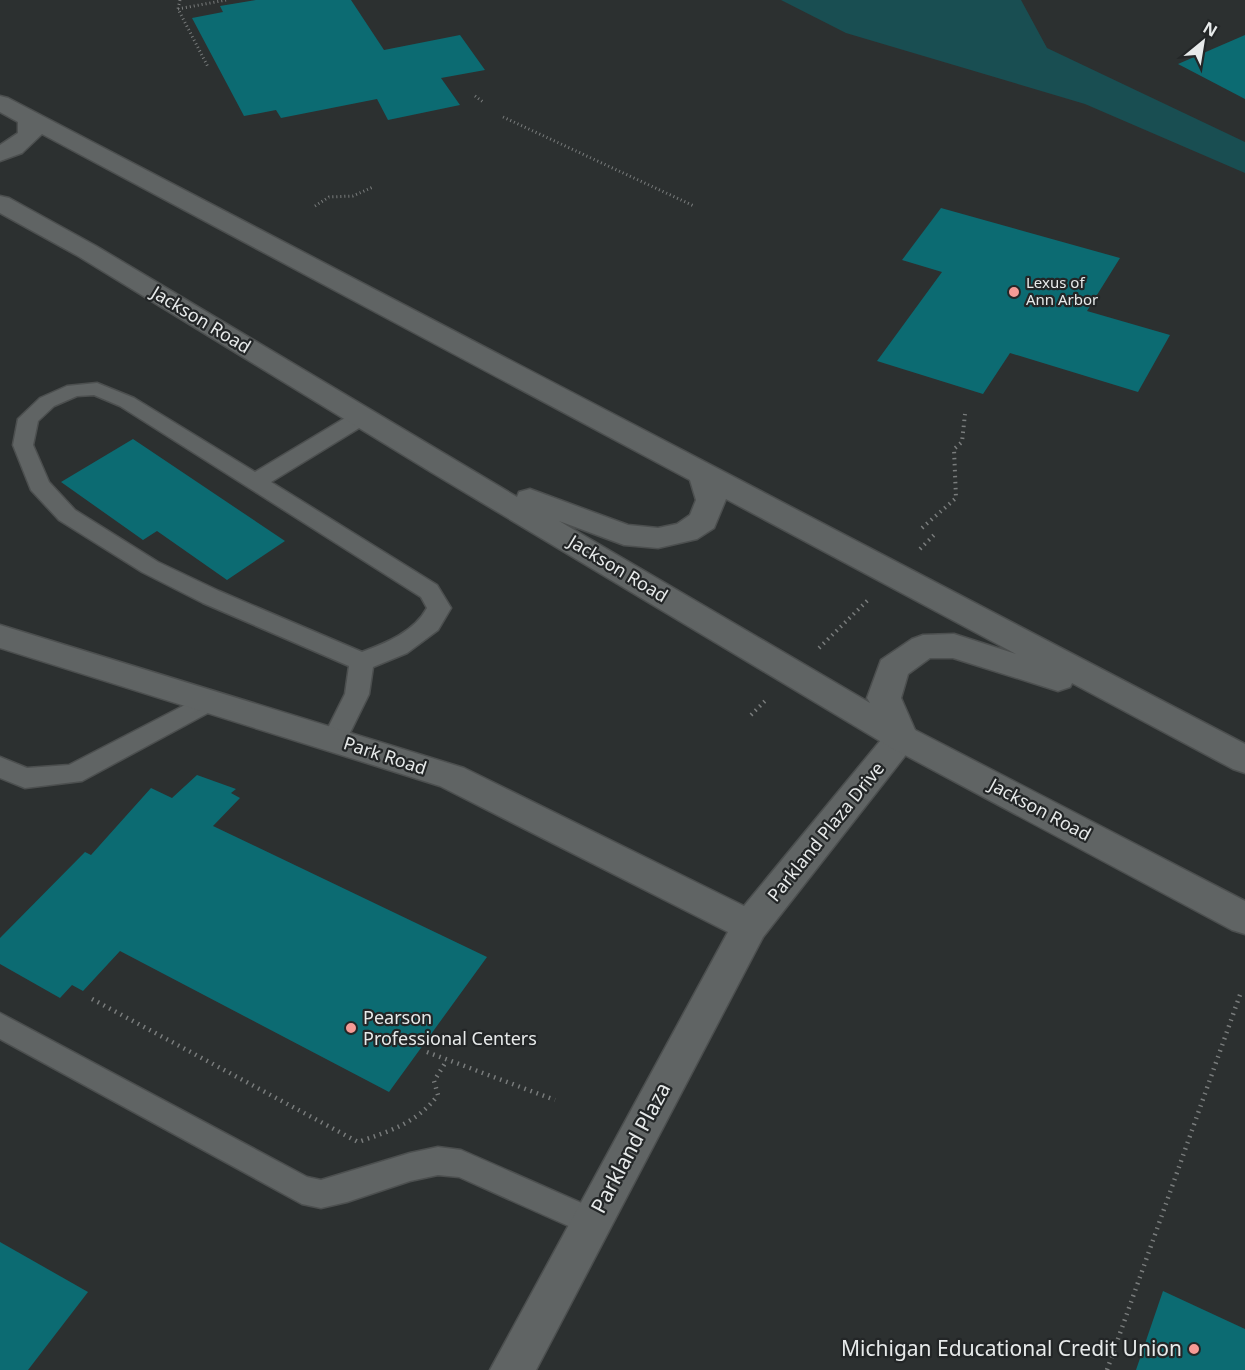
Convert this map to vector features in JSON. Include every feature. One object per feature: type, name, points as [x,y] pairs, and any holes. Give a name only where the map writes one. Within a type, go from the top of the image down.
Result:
[{"type":"main road","points":[[0,103],[1245,760]]},
{"type":"main road","points":[[0,154],[14,148],[30,135],[30,119]]},
{"type":"main road","name":"Jackson Road","points":[[0,203],[87,251],[441,465],[902,738],[1245,919]]},
{"type":"main road","points":[[441,465],[624,535],[658,538],[686,532],[703,521],[711,500],[703,475]]},
{"type":"main road","name":"Park Road","points":[[0,636],[452,777],[750,926]]},
{"type":"main road","points":[[902,738],[884,698],[893,668],[923,646],[954,646],[1145,708]]},
{"type":"main road","name":"Parkland Plaza Drive","points":[[750,926],[902,738]]},
{"type":"main road","name":"Parkland Plaza","points":[[512,1370],[750,926]]},
{"type":"lane","points":[[97,389],[127,402],[429,591],[439,608],[430,624],[399,647],[362,662],[211,597],[160,572],[67,515],[39,485],[23,445],[28,419],[46,402],[74,390],[97,389]]},
{"type":"lane","points":[[255,482],[362,417]]},
{"type":"lane","points":[[334,740],[357,694],[362,662]]},
{"type":"lane","points":[[0,767],[25,778],[73,774],[210,701]]},
{"type":"lane","points":[[0,1025],[302,1190],[321,1194],[335,1192],[410,1167],[438,1161],[461,1164],[591,1222]]},
{"type":"path","points":[[180,0],[178,9],[208,67]]},
{"type":"path","points":[[178,9],[226,0]]},
{"type":"path","points":[[476,96],[483,102]]},
{"type":"path","points":[[503,117],[694,206]]},
{"type":"path","points":[[315,206],[329,197],[354,196],[373,187]]},
{"type":"path","points":[[922,528],[956,498],[954,449],[962,442],[965,414]]},
{"type":"path","points":[[816,651],[875,593]]},
{"type":"path","points":[[1107,1370],[1241,993]]},
{"type":"path","points":[[92,999],[358,1142],[414,1122],[429,1110],[438,1095],[434,1081],[447,1060]]},
{"type":"path","points":[[427,1053],[555,1100]]},
{"type":"shaded area","points":[[781,0],[1021,0],[1047,48],[1245,142],[1245,173],[1085,104],[846,33]]},
{"type":"building","points":[[256,0],[351,0],[384,50],[460,35],[485,70],[441,78],[460,105],[388,120],[377,99],[281,118],[276,110],[244,116],[192,18],[223,12],[220,6]]},
{"type":"building","points":[[1245,35],[1245,99],[1178,64]]},
{"type":"building","name":"Lexus of Ann Arbor","points":[[941,208],[1120,258],[1087,311],[1170,335],[1138,392],[1010,353],[983,394],[877,361],[942,272],[902,260]]},
{"type":"building","points":[[133,439],[285,541],[227,580],[157,531],[143,540],[61,482]]},
{"type":"building","name":"Pearson Professional Centers","points":[[197,775],[236,789],[231,793],[240,798],[213,826],[487,957],[389,1092],[120,951],[83,991],[72,985],[60,998],[0,964],[0,938],[85,852],[91,855],[151,788],[172,798]]},
{"type":"building","points":[[0,1242],[88,1292],[28,1370],[0,1370]]},
{"type":"building","name":"Michigan Educational Credit Union","points":[[1163,1291],[1245,1329],[1245,1370],[1136,1370]]},
{"type":"place","name":"Lexus of Ann Arbor","points":[[1014,292]]},
{"type":"place","name":"Pearson Professional Centers","points":[[351,1028]]},
{"type":"place","name":"Michigan Educational Credit Union","points":[[1194,1349]]}]
